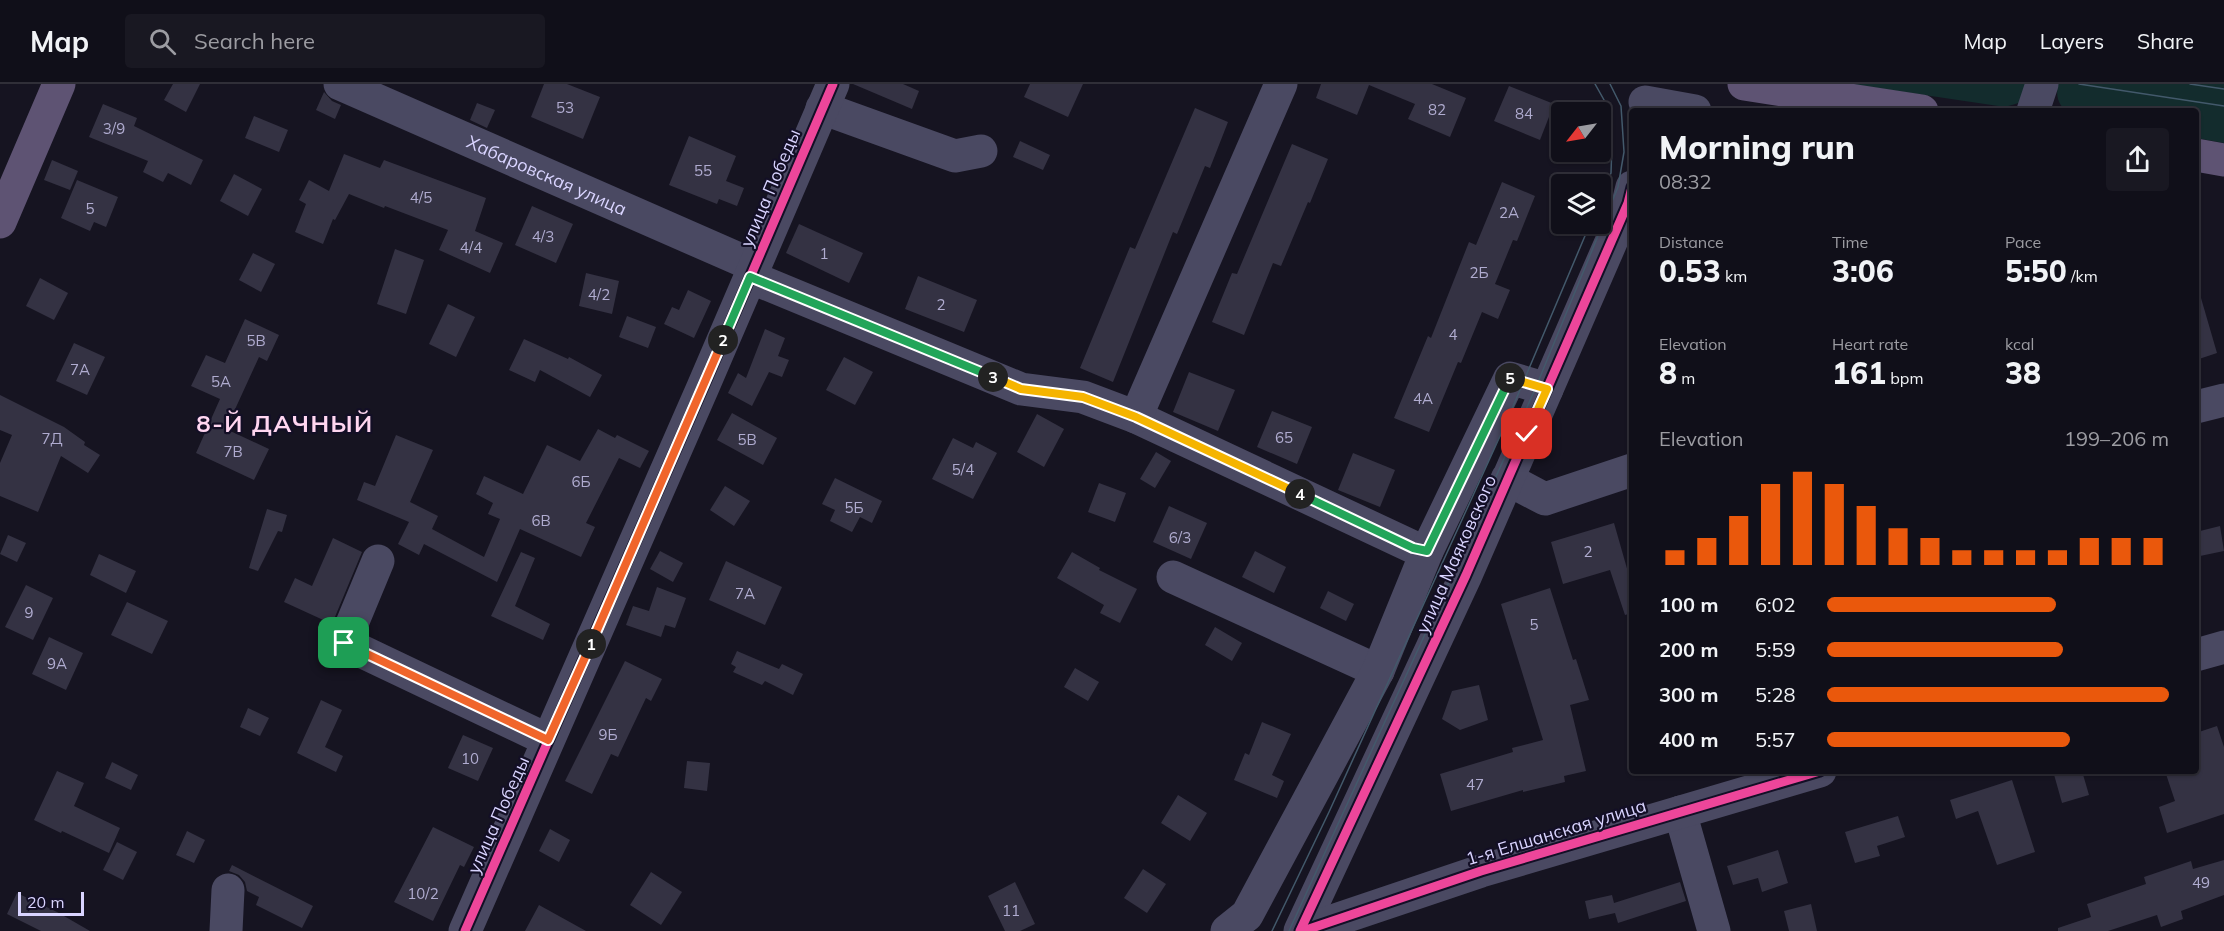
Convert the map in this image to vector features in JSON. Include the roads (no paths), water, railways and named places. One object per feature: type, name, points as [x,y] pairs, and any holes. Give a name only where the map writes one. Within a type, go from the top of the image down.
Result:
[{"type":"main road","points":[[0,222],[60,84]]},
{"type":"main road","points":[[1744,84],[1902,108]]},
{"type":"main road","points":[[2199,156],[2224,160]]},
{"type":"street","name":"Хабаровская улица","points":[[340,84],[752,271],[1021,389],[1083,397],[1136,417],[1413,548],[1427,551]]},
{"type":"street","points":[[1136,417],[1281,84]]},
{"type":"street","points":[[2034,108],[2042,84]]},
{"type":"street","name":"улица Победы","points":[[465,931],[828,96]]},
{"type":"street","points":[[828,96],[955,156],[981,151]]},
{"type":"street","points":[[1644,99],[1682,108]]},
{"type":"street","name":"улица Маяковского","points":[[1302,931],[1466,575],[1629,199]]},
{"type":"street","points":[[1227,931],[1247,915],[1378,671],[1427,551],[1510,378],[1547,389]]},
{"type":"street","points":[[2199,406],[2224,400]]},
{"type":"street","points":[[1507,479],[1545,499],[1629,471]]},
{"type":"street","points":[[378,561],[344,643],[548,740]]},
{"type":"street","points":[[1173,577],[1378,671]]},
{"type":"street","points":[[2199,654],[2224,647]]},
{"type":"street","name":"1-я Елшанская улица","points":[[1302,931],[1481,871],[1811,774]]},
{"type":"street","points":[[1680,812],[1714,931]]},
{"type":"street","points":[[226,931],[228,890]]},
{"type":"tram line","points":[[1595,84],[1608,107],[1612,144],[1611,174]]},
{"type":"tram line","points":[[1289,931],[1536,387],[1618,187],[1624,152],[1621,106],[1610,84]]},
{"type":"tram line","points":[[2079,84],[2224,106]]},
{"type":"tram line","points":[[2190,84],[2224,89]]},
{"type":"tram line","points":[[1272,931],[1329,812],[1506,423],[1586,234]]},
{"type":"district","name":"8-Й ДАЧНЫЙ","points":[[285,423]]}]
